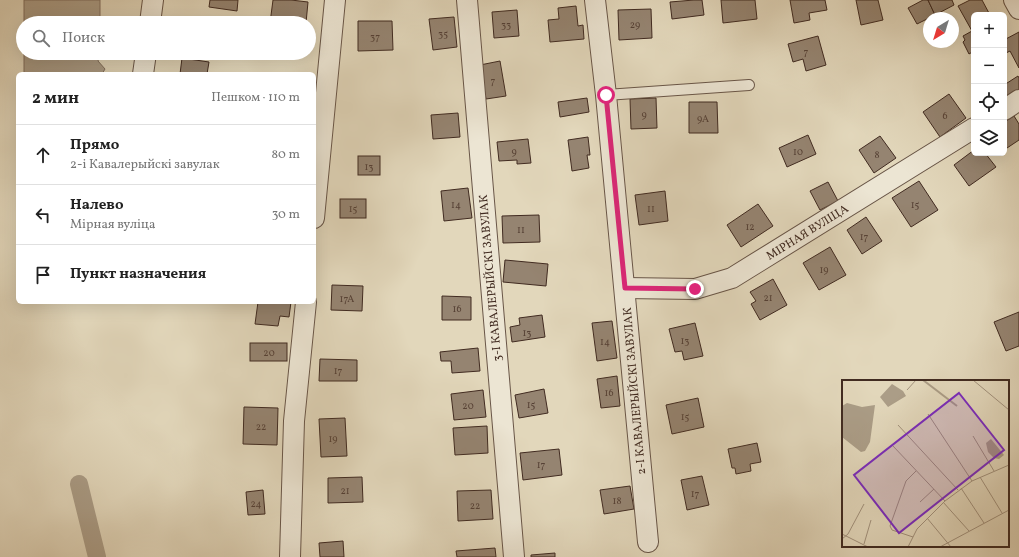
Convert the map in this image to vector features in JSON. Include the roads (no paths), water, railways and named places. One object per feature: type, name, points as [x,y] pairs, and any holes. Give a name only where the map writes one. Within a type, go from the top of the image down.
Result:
[{"type":"street","points":[[151,16],[153,0]]},
{"type":"street","points":[[316,197],[335,0]]},
{"type":"street","name":"3-І КАВАЛЕРЫЙСКІ ЗАВУЛАК","points":[[466,0],[514,557]]},
{"type":"street","name":"2-І КАВАЛЕРЫЙСКІ ЗАВУЛАК","points":[[595,0],[625,288],[648,542]]},
{"type":"street","points":[[1014,0],[1019,9]]},
{"type":"street","points":[[143,72],[145,60]]},
{"type":"street","points":[[1007,108],[1019,100]]},
{"type":"street","name":"МІРНАЯ ВУЛІЦА","points":[[625,288],[695,289],[732,278],[971,130]]},
{"type":"street","points":[[290,557],[294,421],[306,304]]},
{"type":"lane","points":[[606,95],[749,85]]},
{"type":"waterway","points":[[79,484],[97,557]]}]
